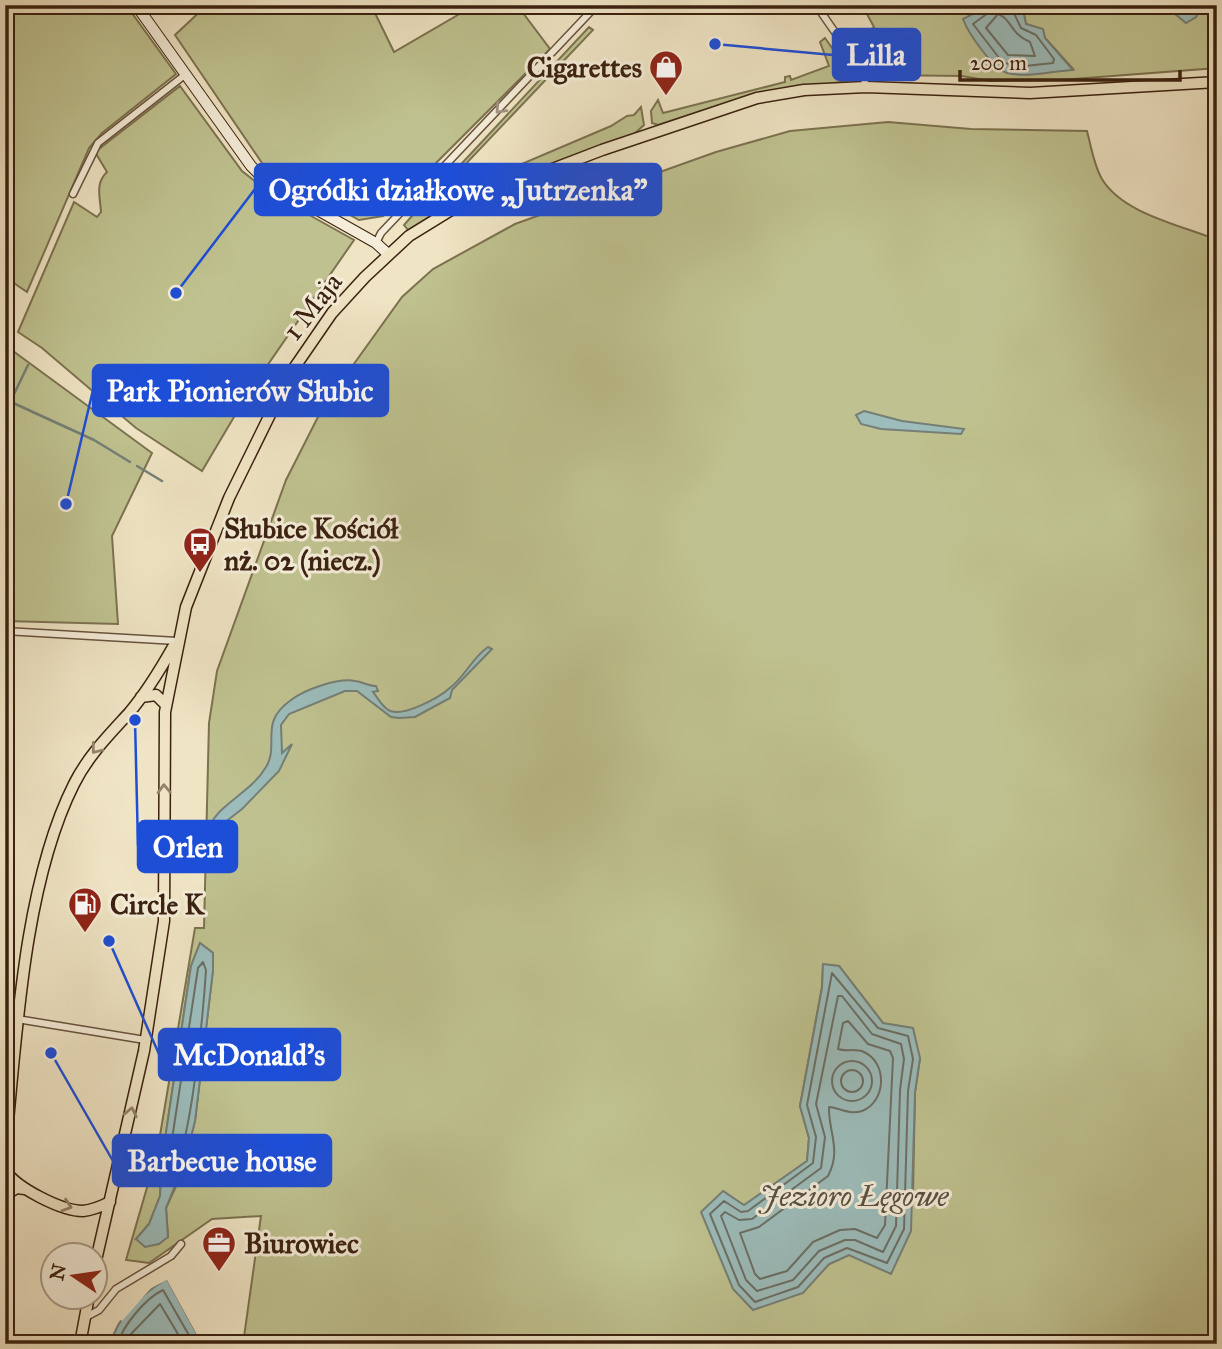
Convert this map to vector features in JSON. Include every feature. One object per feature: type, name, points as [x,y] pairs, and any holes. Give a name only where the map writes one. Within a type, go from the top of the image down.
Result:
[{"type":"main road","name":"1 Maja","points":[[101,1240],[145,1040],[165,905],[163,750],[166,705],[177,641],[191,591],[229,498],[290,373],[332,313],[388,254],[422,226],[461,204],[671,125],[757,98],[804,90],[866,87],[1030,93],[1217,82]]},
{"type":"main road","points":[[5,1154],[19,1019],[42,877],[62,811],[89,758],[141,697],[177,641]]},
{"type":"main road","points":[[141,697],[156,695],[166,705]]},
{"type":"main road","points":[[5,1170],[25,1189]]},
{"type":"main road","points":[[5,1195],[17,1188],[25,1189],[75,1210],[92,1209],[110,1202]]},
{"type":"main road","points":[[80,1344],[86,1310]]},
{"type":"street","points":[[136,5],[251,166],[266,181],[376,243],[388,254]]},
{"type":"street","points":[[376,243],[381,233],[597,5]]},
{"type":"street","points":[[816,5],[862,71],[866,87]]},
{"type":"street","points":[[73,194],[98,143],[186,74]]},
{"type":"street","points":[[5,631],[177,641]]},
{"type":"street","points":[[5,1017],[145,1040]]},
{"type":"street","points":[[84,1318],[99,1310],[116,1289],[171,1256],[181,1244]]},
{"type":"green space","points":[[5,5],[126,5],[176,74],[102,133],[89,148],[27,292],[5,277]]},
{"type":"green space","points":[[207,5],[380,5],[374,11],[394,52],[475,5],[517,5],[550,49],[383,216],[359,220],[264,166],[175,35]]},
{"type":"green space","points":[[862,5],[947,5],[956,10],[970,5],[990,5],[969,15],[1008,73],[1073,69],[1045,38],[1042,29],[1026,24],[1023,10],[1007,5],[1171,5],[1175,14],[1196,17],[1201,5],[1217,5],[1217,68],[1060,80],[990,81],[962,76],[884,75],[877,73],[858,39],[874,27]]},
{"type":"green space","points":[[589,27],[593,30],[459,171],[463,175],[437,190]]},
{"type":"green space","points":[[825,38],[842,62],[849,58],[856,70],[854,80],[744,97],[658,125],[652,123],[651,111],[658,100],[663,113],[785,82],[785,77],[790,76],[791,80],[829,66],[820,42]]},
{"type":"green space","points":[[180,86],[242,171],[270,193],[354,240],[247,395],[202,471],[136,428],[42,348],[18,332],[74,202],[97,217],[101,212],[100,186],[107,172],[95,152]]},
{"type":"green space","points":[[641,107],[644,125],[634,134],[453,202],[408,230],[404,225],[425,201],[444,197],[611,126],[627,116],[634,115]]},
{"type":"green space","points":[[888,122],[971,129],[1087,131],[1097,168],[1111,191],[1138,210],[1217,240],[1217,1344],[243,1344],[261,1216],[212,1219],[149,1263],[126,1260],[157,1153],[195,928],[204,928],[209,723],[217,671],[286,480],[323,407],[402,297],[433,269],[515,224],[716,152],[790,131]],"holes":[[[200,943],[213,953],[213,970],[195,1121],[178,1182],[166,1208],[168,1237],[136,1239],[149,1224],[160,1196],[162,1159],[191,966]],[[823,965],[839,966],[883,1023],[920,1058],[915,1092],[913,1193],[849,1255],[829,1264],[802,1293],[723,1191],[744,1206],[807,1161],[809,1138],[800,1106],[822,987]]]},
{"type":"green space","points":[[13,351],[152,453],[112,536],[118,624],[5,621],[5,369]]},
{"type":"water","points":[[990,5],[1007,5],[1023,10],[1026,24],[1043,29],[1045,38],[1073,70],[1023,75],[1001,70],[982,50],[963,19]]},
{"type":"water","points":[[1171,5],[1201,5],[1196,17],[1186,23],[1175,14]]},
{"type":"water","points":[[864,411],[902,421],[964,429],[961,434],[881,429],[861,424],[856,415]]},
{"type":"water","points":[[488,647],[492,649],[452,690],[450,698],[415,717],[391,717],[357,691],[345,691],[289,714],[281,725],[282,753],[292,744],[279,771],[242,809],[224,823],[213,859],[208,843],[209,829],[214,818],[257,779],[266,767],[270,758],[272,725],[281,709],[291,700],[322,685],[348,680],[376,686],[378,691],[373,692],[387,709],[393,712],[410,710],[451,687]]},
{"type":"water","points":[[200,943],[213,953],[213,970],[195,1121],[185,1161],[166,1208],[168,1237],[159,1244],[145,1247],[136,1239],[149,1224],[160,1196],[162,1159],[191,966]]},
{"type":"water","name":"Jezioro Łęgowe","points":[[823,964],[839,966],[883,1023],[913,1028],[920,1058],[915,1092],[911,1231],[891,1274],[849,1255],[829,1264],[803,1293],[753,1310],[733,1289],[701,1212],[723,1191],[744,1205],[807,1161],[809,1138],[800,1106],[822,988]]},
{"type":"water","points":[[167,1279],[205,1344],[111,1344],[119,1324],[132,1306]]},
{"type":"pier","points":[[168,1276],[205,1339],[201,1342],[167,1280],[151,1288],[122,1321],[119,1319],[149,1286]]},
{"type":"waterway","points":[[5,413],[28,365]]},
{"type":"waterway","points":[[11,402],[94,440],[130,462]]},
{"type":"waterway","points":[[137,466],[162,481]]},
{"type":"place","name":"Lilla","points":[[715,44]]},
{"type":"place","name":"Cigarettes","points":[[666,97]]},
{"type":"place","name":"Ogródki działkowe „Jutrzenka”","points":[[176,293]]},
{"type":"place","name":"Park Pionierów Słubic","points":[[66,504]]},
{"type":"place","name":"Słubice Kościół nż. 02 (niecz.)","points":[[200,574]]},
{"type":"place","name":"Orlen","points":[[135,720]]},
{"type":"place","name":"Circle K","points":[[85,934]]},
{"type":"place","name":"McDonald's","points":[[109,941]]},
{"type":"place","name":"Barbecue house","points":[[51,1053]]},
{"type":"place","name":"Biurowiec","points":[[219,1273]]}]
